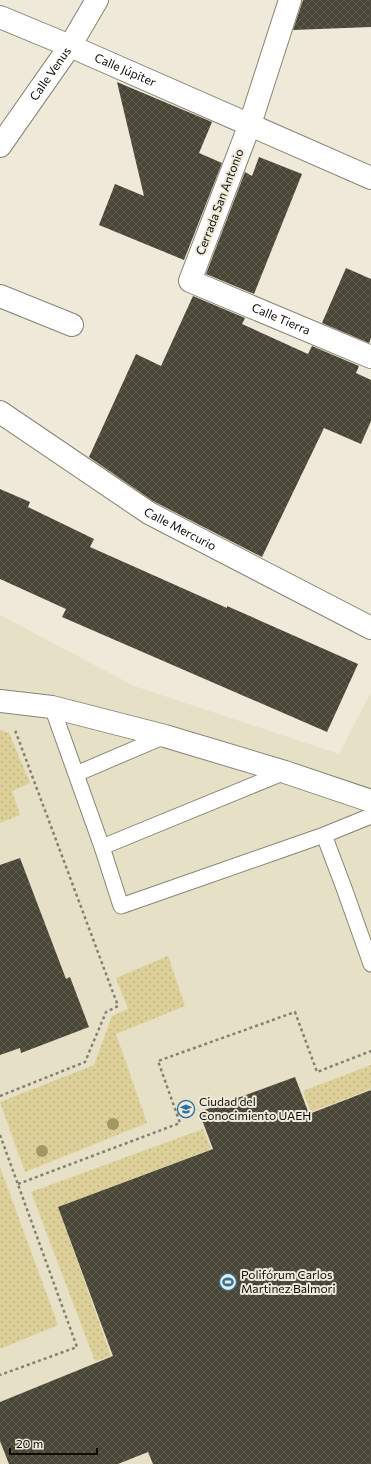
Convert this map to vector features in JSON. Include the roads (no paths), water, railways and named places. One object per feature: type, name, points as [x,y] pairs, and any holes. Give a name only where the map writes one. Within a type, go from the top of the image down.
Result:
[{"type":"street","name":"Calle Venus","points":[[0,146],[70,46],[98,0]]},
{"type":"street","name":"Cerrada San Antonio","points":[[190,281],[250,124],[290,0]]},
{"type":"street","name":"Calle Júpiter","points":[[0,17],[250,124]]},
{"type":"street","points":[[250,124],[371,178]]},
{"type":"street","name":"Calle Tierra","points":[[190,281],[371,357]]},
{"type":"street","points":[[0,296],[72,325]]},
{"type":"street","name":"Calle Mercurio","points":[[0,412],[149,513],[371,628]]},
{"type":"street","points":[[0,701],[52,707],[165,736],[285,772],[371,801]]},
{"type":"lane","points":[[52,707],[102,847],[121,906],[324,835],[371,816]]},
{"type":"lane","points":[[76,774],[165,736]]},
{"type":"lane","points":[[102,847],[285,772]]},
{"type":"lane","points":[[324,835],[371,964]]},
{"type":"place","name":"Ciudad del Conocimiento UAEH","points":[[186,1109]]},
{"type":"place","name":"Polifórum Carlos Martinez Balmori","points":[[228,1282]]}]
